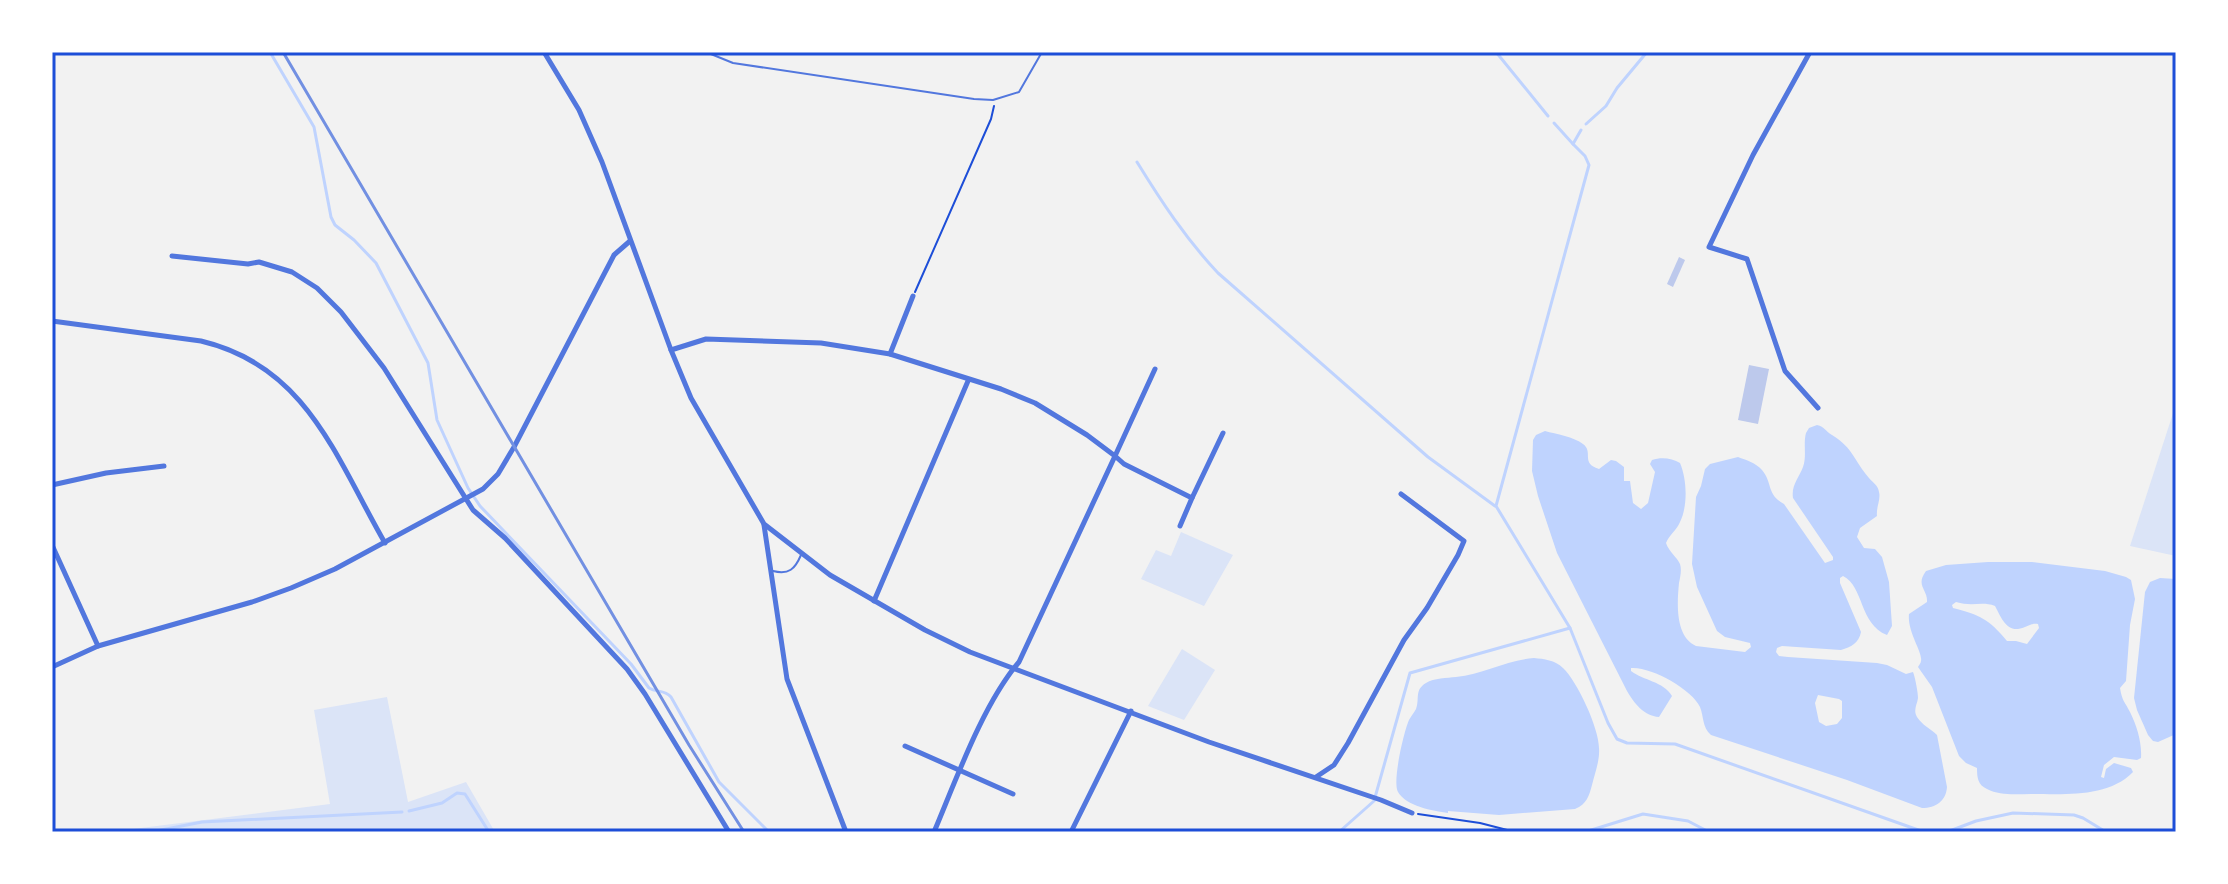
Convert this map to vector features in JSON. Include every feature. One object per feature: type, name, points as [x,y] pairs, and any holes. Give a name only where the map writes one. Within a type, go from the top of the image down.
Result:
[{"type":"street","points":[[544,52],[579,110],[602,162],[671,350],[703,421],[764,524],[830,575],[947,641],[1209,742],[1412,813]]},
{"type":"street","points":[[1810,52],[1753,155],[1709,247],[1747,259],[1785,371],[1818,408]]},
{"type":"street","points":[[52,667],[98,646],[278,593],[335,569],[477,493],[493,480],[503,466],[614,255],[630,241]]},
{"type":"street","points":[[172,256],[248,264],[259,262],[292,272],[317,288],[341,312],[384,368],[473,510],[515,549],[627,669],[729,832]]},
{"type":"street","points":[[890,354],[913,296]]},
{"type":"street","points":[[52,321],[201,341],[220,346],[259,365],[291,390],[315,418],[385,543]]},
{"type":"street","points":[[671,350],[706,339],[821,343],[890,354],[1035,403],[1087,435],[1124,464],[1192,498]]},
{"type":"street","points":[[934,832],[981,725],[1006,678],[1019,662],[1155,369]]},
{"type":"street","points":[[874,601],[968,381]]},
{"type":"street","points":[[1180,526],[1223,433]]},
{"type":"street","points":[[52,485],[106,473],[164,466]]},
{"type":"street","points":[[1315,778],[1334,765],[1348,743],[1404,640],[1427,608],[1464,541],[1401,494]]},
{"type":"street","points":[[764,524],[787,679],[846,832]]},
{"type":"street","points":[[52,545],[98,646]]},
{"type":"street","points":[[1071,832],[1131,711]]},
{"type":"street","points":[[905,746],[1013,794]]},
{"type":"lane","points":[[706,52],[733,63],[993,100],[1019,92],[1042,52]]},
{"type":"lane","points":[[772,570],[791,571],[801,554]]},
{"type":"path","points":[[913,296],[991,119],[993,100]]},
{"type":"path","points":[[1412,813],[1480,823],[1515,832]]},
{"type":"shaded area","points":[[2176,404],[2176,556],[2130,546]]},
{"type":"shaded area","points":[[1181,532],[1233,555],[1204,606],[1141,579],[1156,550],[1171,556]]},
{"type":"shaded area","points":[[1182,649],[1215,670],[1184,720],[1148,706]]},
{"type":"shaded area","points":[[387,697],[408,802],[466,782],[495,832],[109,832],[330,804],[314,710]]},
{"type":"water","points":[[1820,426],[1845,445],[1878,490],[1877,516],[1860,528],[1857,537],[1864,548],[1875,549],[1882,557],[1889,582],[1892,626],[1887,635],[1871,623],[1855,588],[1843,576],[1840,583],[1861,632],[1856,642],[1841,650],[1782,646],[1776,652],[1779,656],[1788,657],[1877,663],[1906,674],[1913,672],[1918,695],[1916,714],[1937,735],[1947,787],[1942,800],[1932,807],[1922,808],[1711,735],[1700,707],[1689,693],[1659,675],[1631,668],[1636,674],[1664,687],[1672,696],[1659,717],[1640,708],[1627,691],[1557,553],[1532,471],[1533,440],[1536,435],[1545,431],[1570,438],[1586,447],[1588,461],[1593,467],[1599,469],[1611,460],[1624,467],[1624,481],[1630,481],[1633,503],[1641,509],[1648,503],[1655,472],[1650,464],[1652,460],[1666,458],[1680,463],[1685,484],[1683,516],[1666,543],[1681,566],[1678,600],[1681,627],[1689,642],[1696,646],[1745,652],[1751,647],[1750,643],[1725,637],[1717,631],[1697,587],[1692,564],[1696,497],[1705,469],[1710,464],[1738,457],[1751,462],[1762,470],[1772,492],[1784,504],[1825,563],[1833,560],[1793,498],[1794,485],[1804,463],[1805,437],[1809,428]],"holes":[[[1818,695],[1842,701],[1842,718],[1837,724],[1826,726],[1819,722],[1815,703]]]},
{"type":"water","points":[[2032,562],[2105,571],[2131,580],[2135,599],[2126,681],[2120,688],[2137,729],[2141,758],[2114,757],[2104,765],[2101,777],[2104,778],[2106,769],[2114,763],[2131,768],[2133,772],[2111,786],[2085,793],[2009,794],[1992,791],[1982,785],[1977,768],[1959,756],[1932,687],[1918,667],[1921,657],[1909,621],[1909,614],[1927,602],[1922,584],[1926,571],[1946,565]],"holes":[[[1956,602],[1995,606],[2013,629],[2035,624],[2039,628],[2027,644],[2007,641],[1983,619],[1953,608]]]},
{"type":"water","points":[[2160,578],[2176,579],[2176,734],[2158,742],[2148,735],[2134,698],[2145,592],[2150,582]]},
{"type":"water","points":[[1534,658],[1545,659],[1563,668],[1575,683],[1591,717],[1599,753],[1585,802],[1575,809],[1499,815],[1435,811],[1402,797],[1396,778],[1399,756],[1422,686],[1433,680]]},
{"type":"building","points":[[1679,257],[1685,260],[1673,287],[1667,284]]},
{"type":"building","points":[[1749,365],[1769,369],[1758,424],[1738,420]]},
{"type":"waterway","points":[[270,52],[314,127],[335,225],[376,263],[428,363],[437,420],[468,488],[480,506],[631,664],[649,688],[671,697],[719,782],[769,832]]},
{"type":"waterway","points":[[1496,52],[1548,116]]},
{"type":"waterway","points":[[1586,124],[1606,106],[1647,52]]},
{"type":"waterway","points":[[1554,123],[1573,144]]},
{"type":"waterway","points":[[1570,628],[1496,506],[1589,165],[1573,144],[1581,130]]},
{"type":"waterway","points":[[1137,162],[1174,219],[1218,273],[1428,457],[1495,506]]},
{"type":"waterway","points":[[1339,832],[1374,801],[1410,673],[1570,628],[1617,739],[1627,743],[1675,744],[1924,832]]},
{"type":"waterway","points":[[409,811],[442,803],[457,793],[465,794],[489,832]]},
{"type":"waterway","points":[[151,832],[202,822],[402,812]]},
{"type":"waterway","points":[[1947,832],[1976,821],[2013,813],[2074,815],[2106,832]]},
{"type":"waterway","points":[[1585,832],[1643,814],[1688,821],[1709,832]]},
{"type":"railway","points":[[283,52],[689,745],[744,832]]}]
